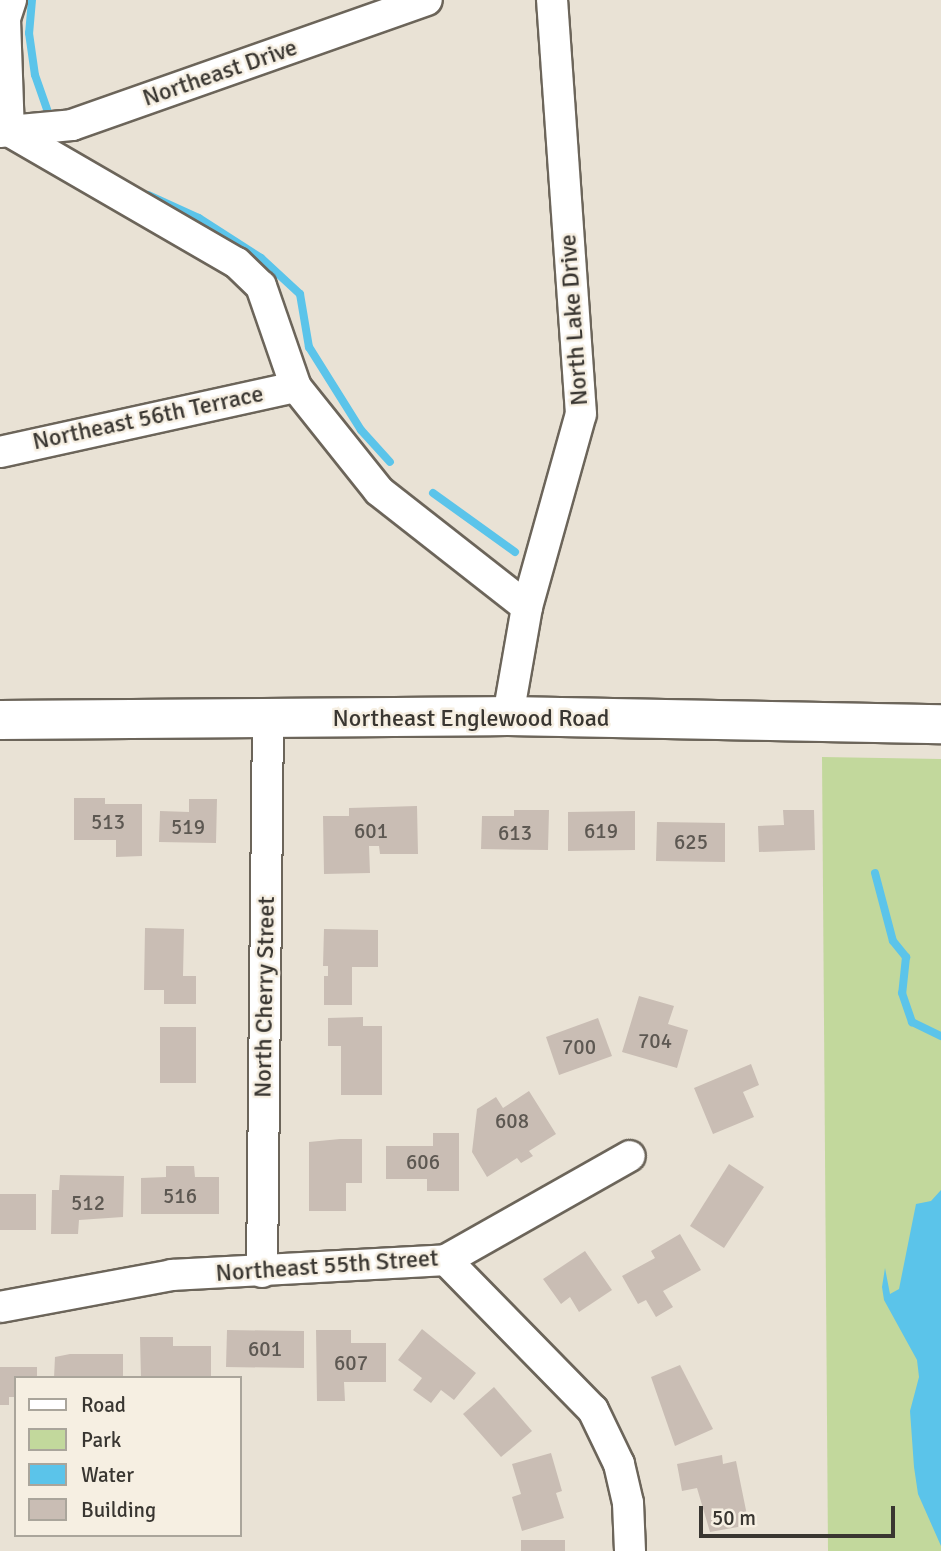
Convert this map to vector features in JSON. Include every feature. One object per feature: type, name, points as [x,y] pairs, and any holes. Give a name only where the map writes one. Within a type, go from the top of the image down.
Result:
[{"type":"main road","name":"Northeast Englewood Road","points":[[0,720],[268,721],[508,716],[941,724]]},
{"type":"street","points":[[11,0],[5,19],[4,132],[237,263],[261,286],[296,387],[379,491],[527,607]]},
{"type":"street","name":"Northeast Drive","points":[[4,132],[72,125],[427,0]]},
{"type":"street","name":"North Lake Drive","points":[[508,716],[527,607],[581,414],[552,0]]},
{"type":"street","name":"Northeast 56th Terrace","points":[[0,452],[296,387]]},
{"type":"street","name":"North Cherry Street","points":[[262,1272],[268,721]]},
{"type":"street","name":"Northeast 55th Street","points":[[0,1307],[172,1275],[446,1260],[630,1156]]},
{"type":"street","points":[[446,1260],[593,1410],[619,1464],[628,1503],[630,1551]]},
{"type":"green space","points":[[822,757],[941,759],[941,1551],[828,1551]]},
{"type":"water","points":[[941,1190],[941,1546],[918,1494],[914,1467],[910,1411],[919,1377],[917,1360],[884,1300],[882,1287],[885,1268],[890,1294],[899,1289],[916,1204],[931,1201]]},
{"type":"building","points":[[74,798],[105,798],[105,804],[142,804],[142,856],[116,857],[116,840],[74,840]]},
{"type":"building","points":[[189,799],[217,799],[216,843],[159,842],[160,811],[189,812]]},
{"type":"building","points":[[417,806],[418,854],[380,854],[379,846],[369,846],[370,873],[324,874],[323,816],[349,816],[349,808]]},
{"type":"building","points":[[514,810],[549,810],[548,850],[481,849],[482,816],[514,816]]},
{"type":"building","points":[[783,810],[814,810],[815,850],[759,852],[758,826],[784,825]]},
{"type":"building","points":[[635,811],[635,850],[568,851],[568,812]]},
{"type":"building","points":[[657,822],[725,823],[725,862],[656,861]]},
{"type":"building","points":[[145,928],[184,929],[183,976],[196,976],[196,1004],[164,1004],[164,990],[144,990]]},
{"type":"building","points":[[324,929],[378,930],[378,967],[352,967],[352,1005],[324,1005],[324,976],[328,976],[328,966],[323,966]]},
{"type":"building","points":[[639,996],[674,1006],[668,1024],[688,1030],[677,1068],[622,1052]]},
{"type":"building","points":[[363,1017],[363,1026],[382,1026],[382,1095],[341,1095],[341,1046],[328,1046],[328,1018]]},
{"type":"building","points":[[598,1018],[612,1056],[559,1075],[546,1037]]},
{"type":"building","points":[[160,1027],[196,1027],[196,1083],[160,1083]]},
{"type":"building","points":[[751,1064],[759,1085],[743,1092],[754,1117],[713,1134],[694,1088]]},
{"type":"building","points":[[529,1091],[556,1134],[529,1151],[533,1156],[521,1163],[517,1158],[487,1177],[472,1152],[477,1109],[496,1097],[503,1108]]},
{"type":"building","points":[[433,1133],[459,1133],[459,1191],[427,1191],[427,1179],[386,1179],[386,1146],[433,1146]]},
{"type":"building","points":[[362,1139],[362,1183],[346,1183],[346,1211],[309,1211],[309,1142]]},
{"type":"building","points":[[729,1164],[764,1187],[724,1248],[690,1226]]},
{"type":"building","points":[[166,1166],[194,1166],[195,1177],[219,1177],[219,1214],[141,1214],[141,1178],[166,1177]]},
{"type":"building","points":[[60,1175],[124,1176],[123,1217],[79,1220],[78,1234],[51,1234],[52,1190],[59,1190]]},
{"type":"building","points":[[0,1194],[36,1194],[36,1230],[0,1230]]},
{"type":"building","points":[[680,1234],[701,1270],[663,1291],[673,1307],[656,1317],[646,1300],[638,1304],[622,1276],[655,1258],[651,1251]]},
{"type":"building","points":[[585,1251],[612,1290],[579,1312],[570,1297],[561,1304],[543,1279]]},
{"type":"building","points":[[422,1329],[476,1373],[454,1400],[441,1390],[431,1403],[413,1390],[422,1378],[398,1360]]},
{"type":"building","points":[[227,1330],[304,1331],[304,1368],[226,1367]]},
{"type":"building","points":[[316,1330],[351,1330],[351,1343],[386,1343],[386,1382],[344,1382],[345,1401],[317,1401]]},
{"type":"building","points":[[140,1337],[173,1337],[173,1346],[211,1346],[211,1376],[141,1376]]},
{"type":"building","points":[[70,1354],[123,1354],[123,1376],[54,1376],[55,1357]]},
{"type":"building","points":[[680,1365],[713,1429],[675,1446],[651,1377]]},
{"type":"building","points":[[0,1367],[37,1367],[37,1376],[14,1376],[14,1397],[9,1397],[9,1405],[0,1405]]},
{"type":"building","points":[[494,1387],[532,1431],[501,1457],[463,1414]]},
{"type":"building","points":[[551,1453],[562,1491],[556,1493],[564,1518],[522,1531],[512,1497],[521,1494],[512,1464]]},
{"type":"building","points":[[722,1455],[723,1464],[736,1461],[749,1525],[710,1532],[697,1488],[682,1491],[677,1464]]},
{"type":"building","points":[[521,1540],[565,1540],[565,1551],[521,1551]]},
{"type":"waterway","points":[[32,0],[29,33],[35,75],[49,115]]},
{"type":"waterway","points":[[148,195],[199,218],[261,258],[300,294],[309,347],[361,430],[390,462]]},
{"type":"waterway","points":[[433,493],[515,552]]},
{"type":"waterway","points":[[875,873],[893,941],[906,957],[902,993],[912,1022],[941,1036]]}]
